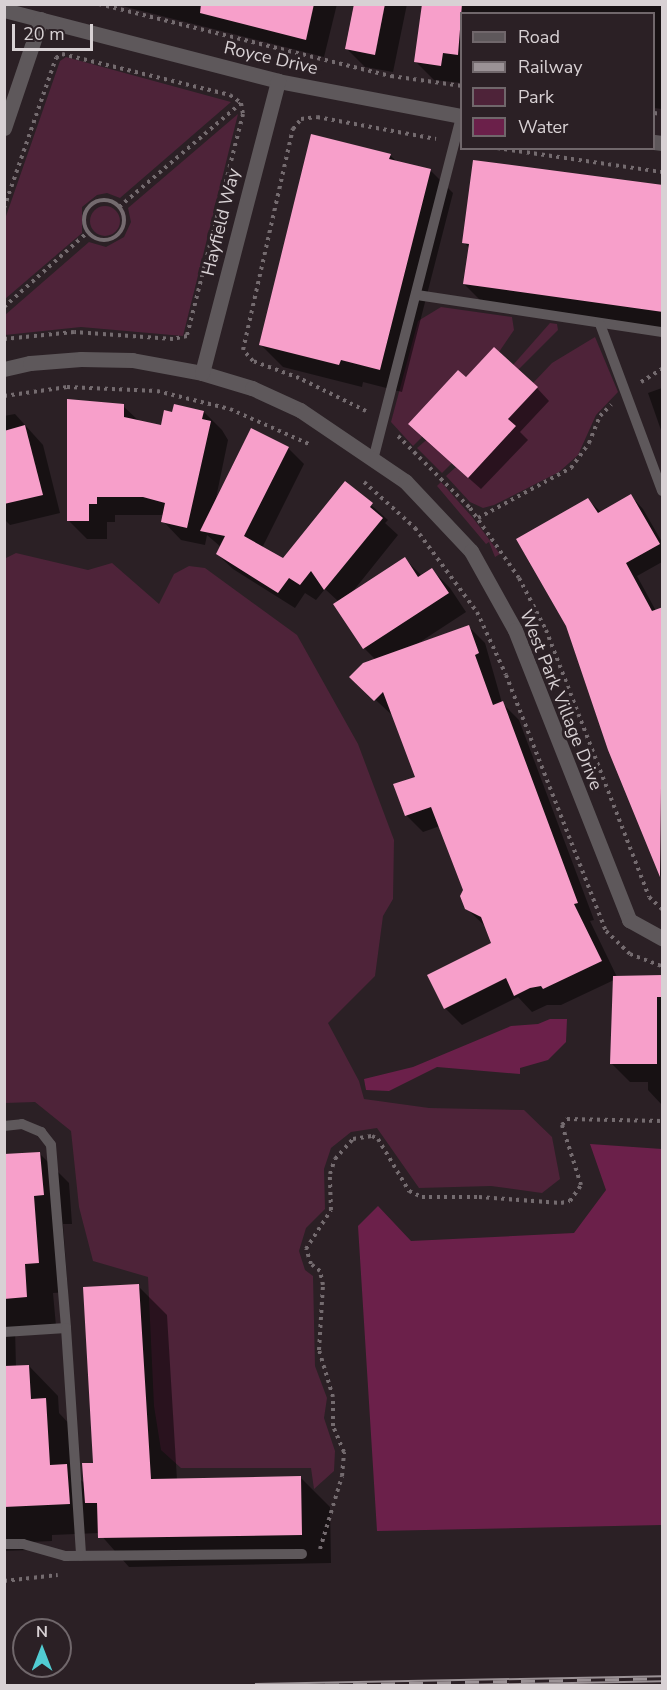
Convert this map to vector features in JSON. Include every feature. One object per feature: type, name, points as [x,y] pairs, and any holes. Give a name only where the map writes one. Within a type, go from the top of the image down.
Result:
[{"type":"street","name":"Royce Drive","points":[[4,10],[278,81],[460,116]]},
{"type":"street","points":[[4,128],[41,19]]},
{"type":"street","name":"Hayfield Way","points":[[202,373],[278,81]]},
{"type":"street","name":"West Park Village Drive","points":[[4,369],[30,363],[81,359],[132,360],[202,373],[252,388],[300,410],[374,456],[405,481],[471,551],[515,630],[629,920],[663,938]]},
{"type":"lane","points":[[374,456],[460,120]]},
{"type":"lane","points":[[417,295],[663,332]]},
{"type":"lane","points":[[600,324],[663,491]]},
{"type":"lane","points":[[4,1125],[22,1124],[41,1132],[51,1144],[81,1556]]},
{"type":"lane","points":[[4,1332],[66,1328]]},
{"type":"lane","points":[[4,1544],[22,1544],[65,1556],[302,1554]]},
{"type":"path","points":[[99,4],[380,74],[460,86]]},
{"type":"path","points":[[4,208],[54,66],[62,54],[230,95],[241,103],[243,114],[184,339],[74,332],[4,339]]},
{"type":"path","points":[[119,207],[241,103]]},
{"type":"path","points":[[383,422],[299,378],[253,361],[243,350],[293,129],[301,119],[317,117],[362,129],[454,142]]},
{"type":"path","points":[[511,150],[663,172]]},
{"type":"path","points":[[101,201],[119,207],[124,218],[118,235],[99,240],[88,232],[84,220],[89,207],[101,201]]},
{"type":"path","points":[[4,307],[88,232]]},
{"type":"path","points":[[478,518],[571,468],[589,443],[600,416],[626,392],[663,369]]},
{"type":"path","points":[[4,396],[67,387],[157,391],[230,409],[274,426],[320,451]]},
{"type":"path","points":[[360,478],[415,528],[477,612],[506,675],[606,931],[630,954],[663,966]]},
{"type":"path","points":[[319,1554],[342,1476],[344,1452],[333,1426],[333,1397],[319,1350],[323,1285],[320,1271],[311,1264],[306,1249],[331,1210],[330,1174],[334,1159],[353,1139],[372,1136],[378,1139],[409,1191],[422,1197],[479,1197],[561,1203],[570,1201],[581,1185],[562,1125],[567,1119],[663,1121]]},
{"type":"path","points":[[4,1581],[61,1574]]},
{"type":"green space","points":[[66,57],[231,102],[120,198],[107,193],[97,195],[82,207],[82,233],[5,299],[5,219],[60,61]]},
{"type":"green space","points":[[238,114],[183,336],[81,327],[5,335],[5,315],[89,242],[106,247],[124,237],[131,222],[128,208]]},
{"type":"green space","points":[[105,206],[115,211],[120,221],[115,231],[105,236],[95,231],[90,221],[95,211]]},
{"type":"green space","points":[[441,307],[512,317],[514,330],[499,352],[494,348],[466,377],[458,370],[408,424],[422,437],[413,446],[391,422],[418,321]]},
{"type":"green space","points":[[550,323],[557,324],[558,330],[518,370],[513,365]]},
{"type":"green space","points":[[595,337],[618,392],[596,415],[578,455],[559,472],[494,505],[483,508],[470,502],[446,476],[456,467],[468,478],[516,426],[508,419],[537,388],[533,383],[552,363]]},
{"type":"green space","points":[[438,430],[452,463],[442,473],[417,448]]},
{"type":"green space","points":[[441,482],[473,518],[500,554],[495,557],[489,542],[486,544],[437,486]]},
{"type":"green space","points":[[16,553],[88,570],[112,563],[159,604],[174,574],[189,566],[205,568],[297,635],[358,744],[394,840],[393,899],[383,916],[375,976],[328,1023],[359,1081],[364,1099],[429,1108],[524,1110],[552,1137],[560,1179],[542,1193],[491,1186],[419,1188],[377,1128],[351,1132],[331,1148],[324,1169],[325,1209],[306,1228],[299,1251],[305,1270],[313,1276],[315,1366],[327,1398],[324,1418],[335,1451],[334,1471],[314,1489],[311,1468],[181,1468],[161,1450],[154,1406],[148,1277],[93,1261],[79,1207],[71,1131],[35,1102],[5,1103],[4,559]]},
{"type":"water","points":[[550,1019],[567,1019],[566,1042],[548,1060],[520,1068],[520,1074],[437,1067],[389,1091],[366,1090],[364,1079],[413,1067],[511,1026],[538,1024]]},
{"type":"water","points":[[590,1144],[662,1149],[662,1525],[377,1531],[358,1226],[378,1206],[411,1241],[574,1233],[606,1190]]},
{"type":"building","points":[[201,4],[314,4],[306,40],[200,13]]},
{"type":"building","points":[[354,4],[385,4],[375,55],[345,49]]},
{"type":"building","points":[[422,4],[462,4],[458,55],[443,53],[441,66],[414,62]]},
{"type":"building","points":[[311,134],[391,154],[389,159],[431,169],[380,370],[341,360],[339,365],[259,345]]},
{"type":"building","points":[[473,160],[663,185],[663,312],[463,284],[469,244],[462,243]]},
{"type":"building","points":[[494,347],[538,387],[508,419],[516,426],[468,478],[408,424],[458,370],[466,377]]},
{"type":"building","points":[[67,399],[124,404],[124,417],[161,425],[164,410],[172,412],[174,404],[204,411],[202,419],[211,421],[187,528],[161,522],[165,503],[143,497],[97,497],[97,504],[89,504],[89,521],[67,521]]},
{"type":"building","points":[[25,425],[43,495],[4,504],[4,431]]},
{"type":"building","points":[[251,428],[289,447],[244,536],[283,558],[345,481],[373,503],[370,507],[383,518],[324,590],[311,571],[300,585],[289,578],[278,593],[216,554],[225,536],[200,531]]},
{"type":"building","points":[[631,494],[660,544],[626,563],[652,611],[663,607],[660,877],[608,750],[566,626],[516,539],[588,498],[598,513]]},
{"type":"building","points":[[405,557],[418,577],[432,568],[449,593],[363,649],[333,604]]},
{"type":"building","points":[[469,625],[479,653],[475,655],[493,705],[503,701],[578,903],[574,904],[602,961],[543,989],[541,986],[530,988],[514,996],[506,978],[444,1009],[427,975],[491,943],[481,917],[465,909],[460,896],[463,890],[431,807],[405,816],[393,784],[415,777],[383,692],[374,701],[349,677],[363,663]]},
{"type":"building","points":[[663,975],[663,997],[657,997],[657,1064],[610,1064],[613,976]]},
{"type":"building","points":[[40,1152],[44,1195],[34,1196],[39,1263],[25,1264],[27,1297],[4,1299],[4,1154]]},
{"type":"building","points":[[139,1284],[151,1479],[301,1476],[302,1535],[98,1538],[97,1503],[85,1503],[82,1463],[93,1463],[83,1287]]},
{"type":"building","points":[[29,1365],[31,1399],[46,1398],[50,1465],[67,1464],[70,1504],[4,1507],[4,1366]]},
{"type":"railway","points":[[255,1686],[662,1678]]}]
